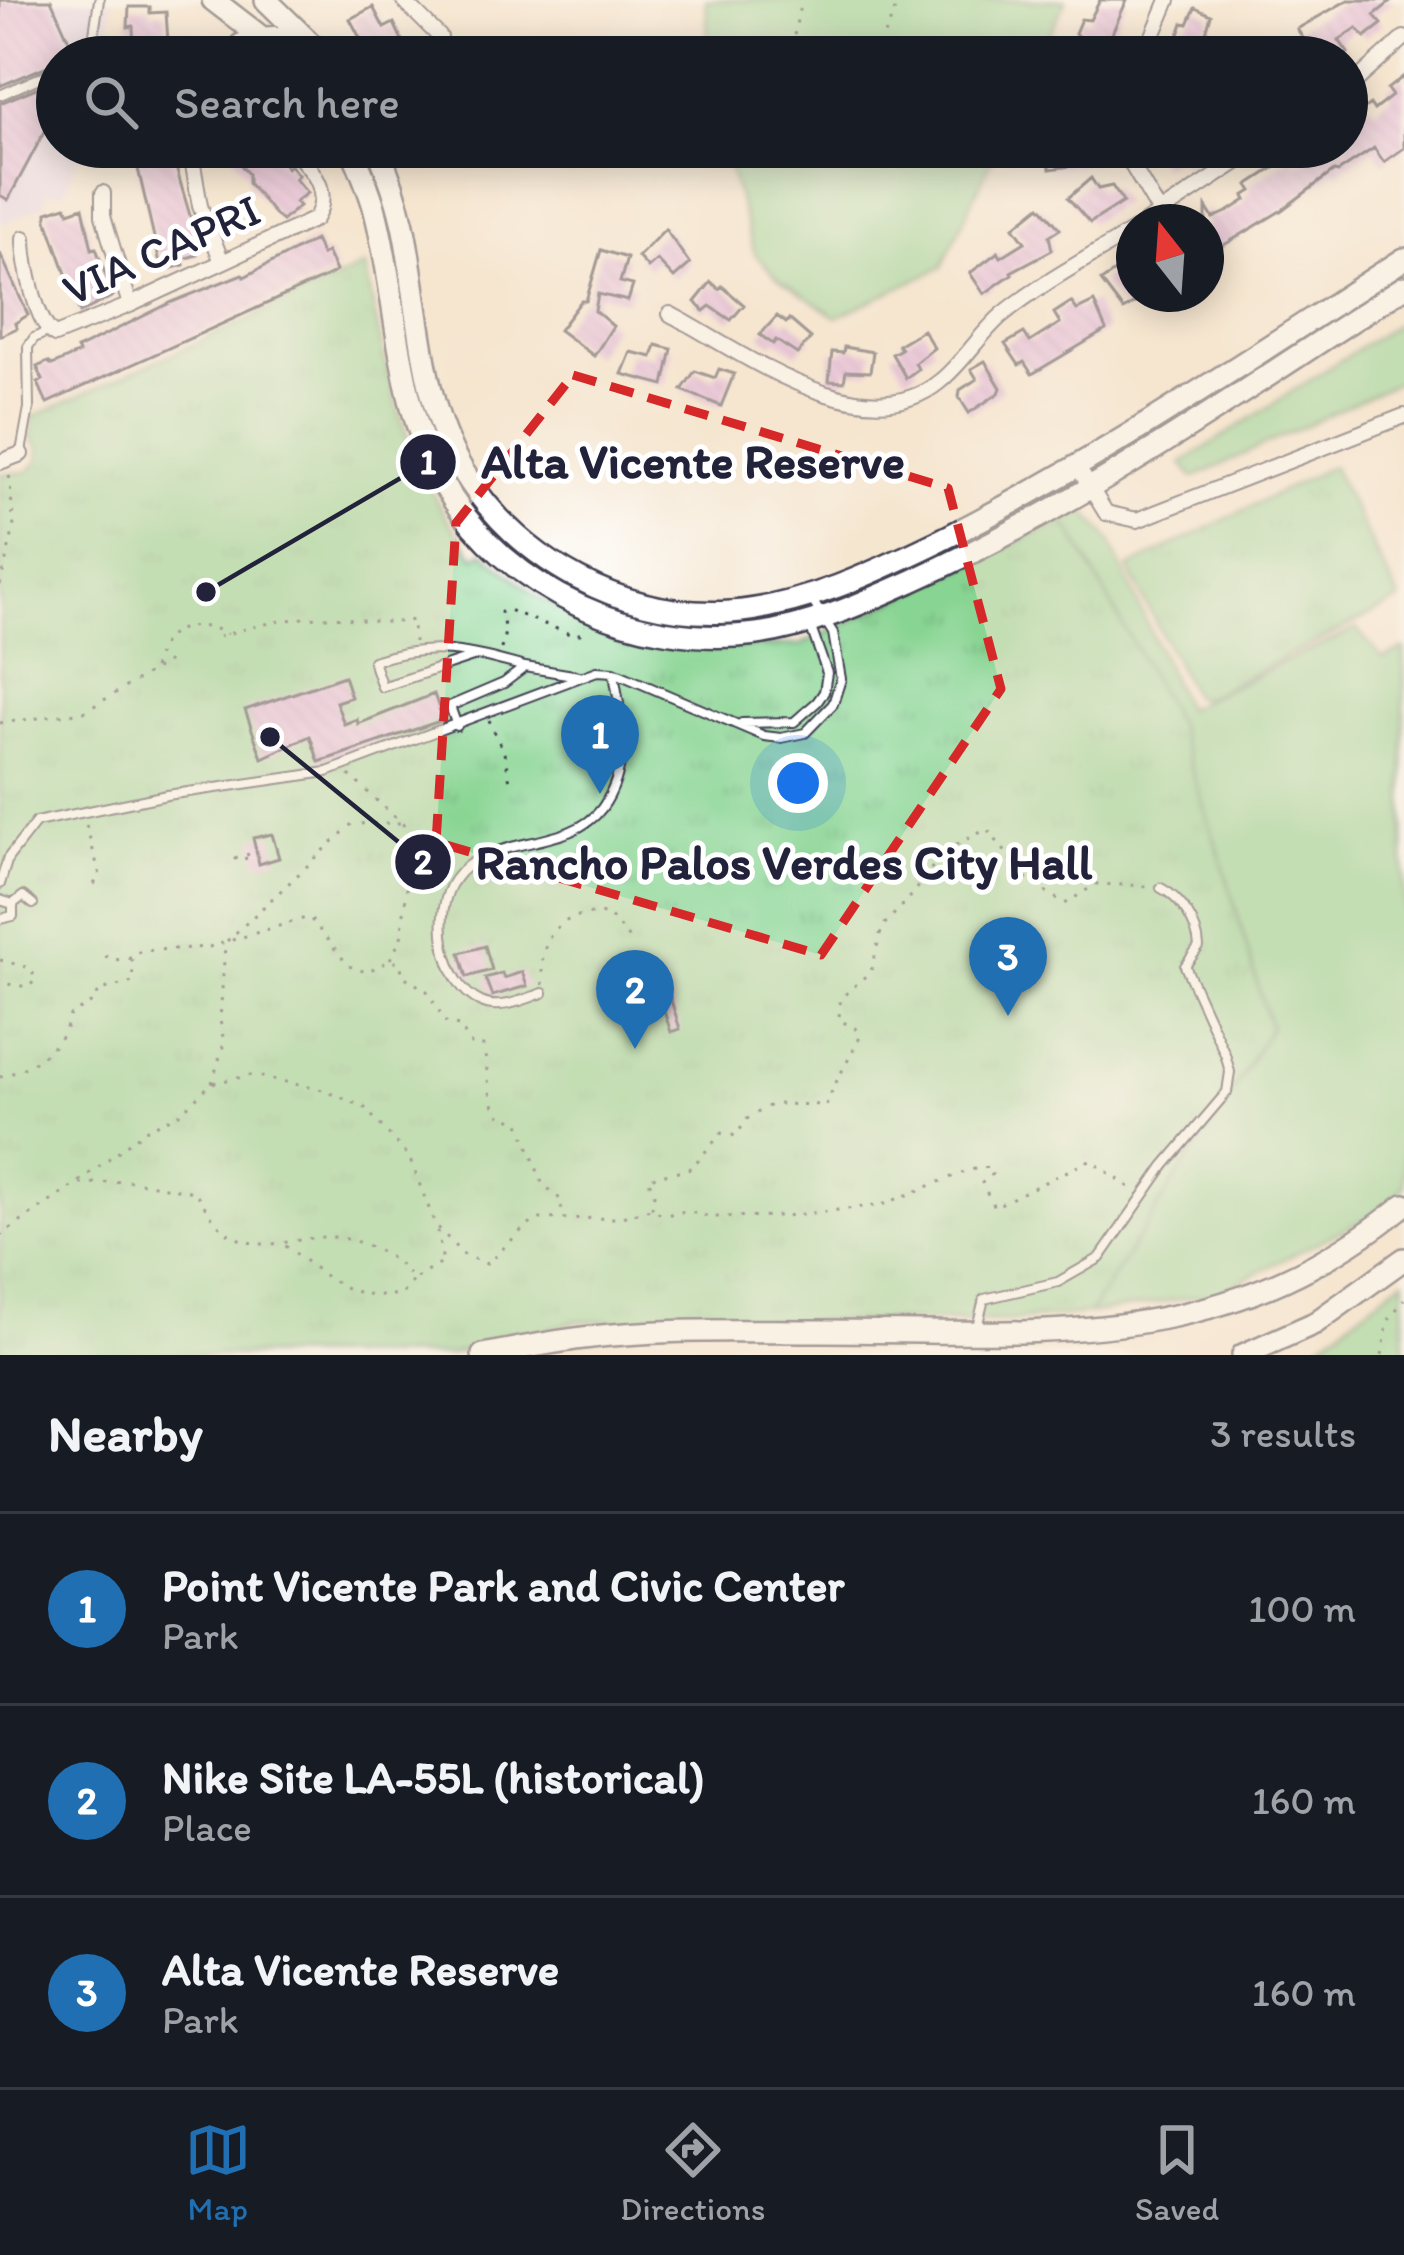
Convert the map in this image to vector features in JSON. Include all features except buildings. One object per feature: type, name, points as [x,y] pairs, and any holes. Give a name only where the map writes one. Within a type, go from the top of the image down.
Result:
[{"type":"main road","points":[[213,0],[248,36]]},
{"type":"main road","points":[[266,0],[301,36]]},
{"type":"main road","points":[[359,168],[376,214],[414,419],[447,490],[498,552],[531,578],[615,622],[662,633],[758,634],[816,618],[947,565],[1089,488],[1404,287]]},
{"type":"main road","points":[[384,168],[402,221],[437,410],[463,471],[493,513],[567,574],[650,606],[688,612],[771,607],[913,554],[1077,466],[1404,259]]},
{"type":"main road","points":[[483,1355],[584,1337],[1066,1333],[1137,1326],[1209,1311],[1292,1278],[1371,1232],[1404,1205]]},
{"type":"main road","points":[[1243,1355],[1315,1323],[1404,1259]]},
{"type":"street","points":[[403,0],[438,36]]},
{"type":"street","points":[[1153,36],[1168,0]]},
{"type":"street","points":[[1368,70],[1404,38]]},
{"type":"street","points":[[194,168],[200,206],[222,262]]},
{"type":"street","name":"VIA CAPRI","points":[[24,238],[24,254],[47,332],[55,335],[304,227],[322,207],[320,184],[308,168]]},
{"type":"street","points":[[1134,168],[1155,204]]},
{"type":"street","points":[[1174,204],[1228,168]]},
{"type":"street","points":[[103,193],[103,216],[130,305]]},
{"type":"street","points":[[670,314],[830,397],[878,404],[901,401],[939,382],[1008,310],[1116,241]]},
{"type":"street","points":[[1077,466],[1106,513],[1137,520],[1404,416]]},
{"type":"lane","points":[[94,36],[99,0]]},
{"type":"lane","points":[[0,95],[36,79]]},
{"type":"lane","points":[[9,458],[29,408],[28,347],[47,332]]},
{"type":"lane","points":[[741,723],[794,722],[824,692],[827,673],[808,595]]},
{"type":"lane","points":[[0,884],[8,858],[36,822],[341,768],[597,671],[614,672],[764,736],[795,736],[814,725],[833,704],[841,666],[808,595]]},
{"type":"lane","points":[[476,656],[382,687],[373,661],[424,647],[476,656],[525,667],[581,676]]},
{"type":"lane","points":[[457,726],[450,706],[504,683],[525,667]]},
{"type":"lane","points":[[544,993],[496,1005],[480,1002],[467,991],[450,962],[442,928],[447,893],[475,860],[567,830],[601,810],[613,786],[623,742],[614,672]]},
{"type":"lane","points":[[976,1332],[985,1300],[1058,1282],[1100,1258],[1143,1196],[1221,1102],[1230,1083],[1225,1054],[1185,967],[1199,946],[1198,933],[1177,899],[1161,887]]},
{"type":"lane","points":[[13,904],[23,896],[33,904]]},
{"type":"lane","points":[[0,898],[13,904]]},
{"type":"lane","points":[[0,919],[13,916],[13,904]]},
{"type":"path","points":[[794,36],[801,0]]},
{"type":"path","points":[[884,36],[899,0]]},
{"type":"path","points":[[0,585],[14,527],[9,458]]},
{"type":"path","points":[[500,650],[505,632],[501,612],[506,609],[571,634],[580,634],[584,626]]},
{"type":"path","points":[[218,638],[290,620],[326,617],[392,624],[413,620],[414,650]]},
{"type":"path","points":[[152,670],[164,641],[179,630],[214,626],[227,634]]},
{"type":"path","points":[[0,723],[84,712],[174,658]]},
{"type":"path","points":[[487,714],[504,753],[511,786]]},
{"type":"path","points":[[341,768],[458,875]]},
{"type":"path","points":[[82,812],[100,875],[91,889]]},
{"type":"path","points":[[0,1236],[148,1129],[179,1114],[212,1083],[224,1043],[220,1020],[225,943],[352,824],[400,823]]},
{"type":"path","points":[[651,1209],[654,1194],[648,1178],[691,1168],[722,1133],[736,1136],[747,1119],[772,1104],[826,1105],[860,1037],[855,1028],[839,1020],[840,998],[871,971],[882,927],[952,847],[987,829],[1028,880],[1065,904],[1096,884],[1161,887]]},
{"type":"path","points":[[389,961],[400,939],[407,887],[444,862]]},
{"type":"path","points":[[544,993],[540,966],[546,940],[557,925],[587,912],[608,914],[634,945]]},
{"type":"path","points":[[105,956],[114,960],[132,958],[140,951],[225,943],[309,917],[349,966],[366,972],[389,961],[401,963],[402,975],[427,991],[447,1024],[459,1026],[471,1044],[483,1046],[489,1070],[487,1092],[497,1113],[520,1123],[542,1183],[562,1201],[560,1216]]},
{"type":"path","points":[[0,1077],[38,1060],[68,1028],[70,1015],[94,1001],[100,990],[133,982],[132,958]]},
{"type":"path","points":[[0,960],[30,968],[36,979],[29,987],[0,983]]},
{"type":"path","points":[[212,1083],[253,1075],[323,1090],[364,1107],[409,1157],[435,1224],[443,1262],[413,1280],[402,1294],[369,1298],[349,1291],[283,1244]]},
{"type":"path","points":[[435,1224],[462,1254],[487,1264],[525,1227],[540,1219],[618,1218],[651,1209],[665,1215],[686,1211],[710,1216],[785,1216],[882,1205],[969,1170],[989,1167],[992,1174],[982,1184],[994,1208],[1090,1160],[1143,1196]]},
{"type":"path","points":[[76,1184],[129,1181],[195,1192],[225,1233],[253,1246],[327,1236],[370,1247],[404,1265],[413,1280]]},
{"type":"path","points":[[1382,1355],[1388,1322],[1404,1299]]},
{"type":"highlighted area","points":[[573,375],[948,488],[1001,689],[821,955],[436,842],[456,523]]},
{"type":"shaded area","points":[[0,0],[112,0],[108,36],[36,36],[36,168],[74,168],[65,193],[44,193],[45,205],[0,225]]},
{"type":"green space","points":[[706,0],[1066,0],[1048,36],[708,36]]},
{"type":"green space","points":[[729,168],[987,168],[942,267],[837,317],[779,279],[755,254]]},
{"type":"green space","points":[[365,266],[401,419],[451,524],[475,557],[483,552],[535,595],[587,621],[646,639],[710,647],[800,645],[1063,521],[1071,531],[1176,722],[1270,1027],[1089,1314],[1005,1321],[576,1321],[448,1355],[0,1355],[0,474],[28,472],[38,462],[39,446],[31,438],[33,417]]},
{"type":"green space","points":[[1404,319],[1404,379],[1194,478],[1182,463]]},
{"type":"green space","points":[[1332,466],[1400,600],[1202,699],[1193,696],[1128,568]]},
{"type":"green space","points":[[1084,511],[1109,539],[1185,709],[1356,629],[1383,658],[1404,649],[1404,1188],[1371,1216],[1216,1293],[1089,1314],[1005,1321],[576,1321],[439,1355],[0,1355],[0,941],[745,735],[853,621]]},
{"type":"green space","points":[[1404,1279],[1404,1355],[1305,1355]]},
{"type":"place","name":"Alta Vicente Reserve","points":[[206,592]]},
{"type":"place","name":"Rancho Palos Verdes City Hall","points":[[270,737]]},
{"type":"place","name":"Point Vicente Park and Civic Center","points":[[600,794]]},
{"type":"place","name":"Alta Vicente Reserve","points":[[1008,1016]]},
{"type":"place","name":"Nike Site LA-55L (historical)","points":[[635,1049]]}]
